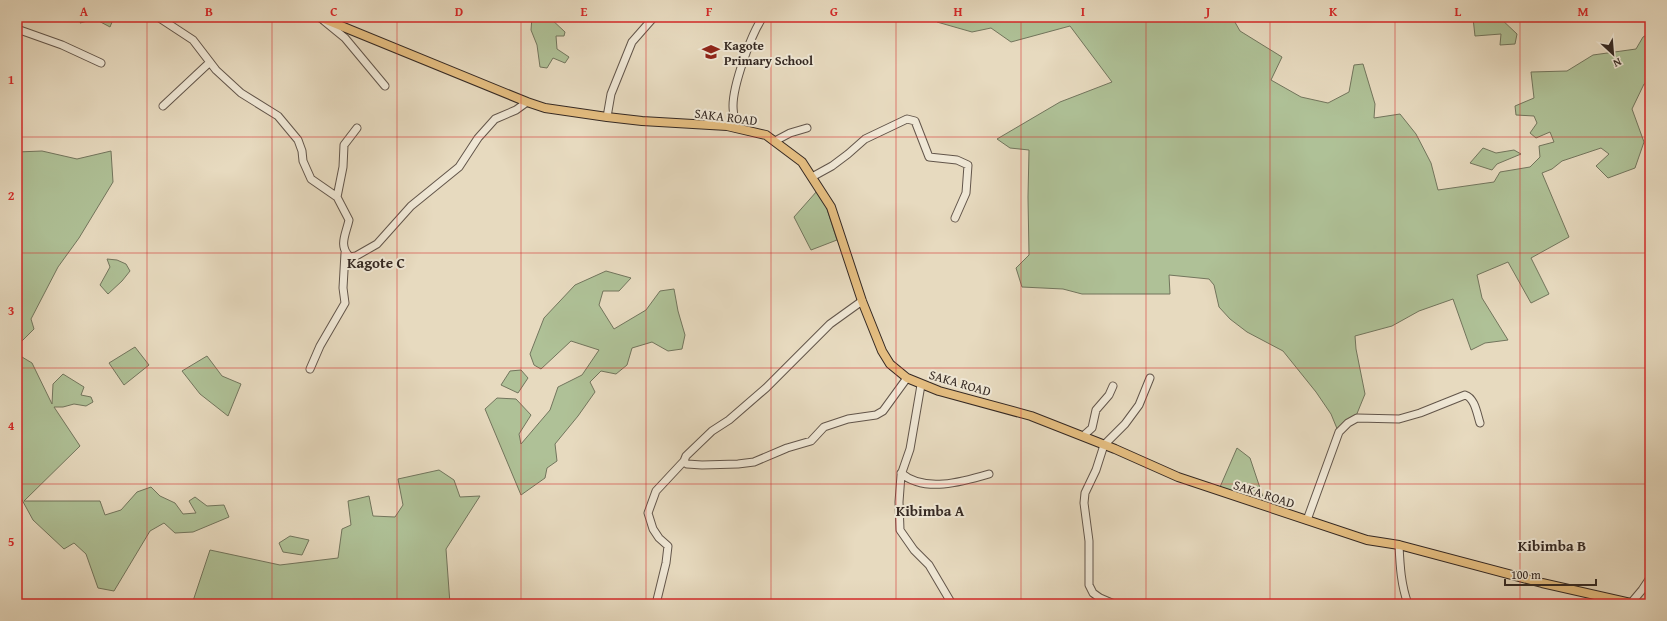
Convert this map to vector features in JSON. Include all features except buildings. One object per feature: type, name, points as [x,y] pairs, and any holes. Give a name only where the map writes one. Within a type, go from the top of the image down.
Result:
[{"type":"main road","name":"SAKA ROAD","points":[[320,17],[545,108],[607,117],[736,128],[759,132],[775,141],[802,162],[831,207],[862,301],[882,351],[890,364],[908,378],[921,384],[939,391],[1025,413],[1178,477],[1367,540],[1399,545],[1542,583],[1633,604]]},
{"type":"street","points":[[158,17],[193,40],[222,77],[241,93],[278,116],[298,140],[302,151],[303,161],[311,178],[336,197],[349,220],[342,245],[345,253],[343,288],[345,303],[326,335],[310,369]]},
{"type":"street","points":[[320,17],[346,38],[385,86]]},
{"type":"street","points":[[607,117],[611,94],[632,42],[654,17]]},
{"type":"street","points":[[736,128],[733,106],[738,77],[763,17]]},
{"type":"street","points":[[17,29],[62,45],[101,63]]},
{"type":"street","points":[[163,106],[210,62]]},
{"type":"street","points":[[345,253],[350,257],[356,256],[377,244],[411,206],[459,167],[478,138],[495,120],[516,110],[527,102]]},
{"type":"street","points":[[812,177],[832,166],[848,154],[865,138],[907,119],[915,122],[929,157],[957,160],[968,165],[966,194],[955,218]]},
{"type":"street","points":[[336,197],[343,167],[344,145],[357,128]]},
{"type":"street","points":[[775,141],[790,133],[807,128]]},
{"type":"street","points":[[656,604],[666,563],[668,546],[659,538],[653,528],[648,513],[656,491],[684,462],[686,456],[712,432],[729,420],[766,388],[830,324],[862,301]]},
{"type":"street","points":[[684,462],[687,464],[702,465],[754,462],[787,448],[811,441],[824,426],[848,419],[876,415],[883,411],[908,378]]},
{"type":"street","points":[[1114,604],[1096,596],[1089,585],[1089,541],[1084,503],[1085,492],[1096,470],[1104,445],[1126,424],[1139,406],[1150,378]]},
{"type":"street","points":[[921,384],[910,449],[901,473],[899,502],[900,530],[914,550],[929,565],[952,604]]},
{"type":"street","points":[[1083,436],[1092,428],[1096,410],[1109,395],[1113,386]]},
{"type":"street","points":[[1307,520],[1339,432],[1352,420],[1357,418],[1398,419],[1420,413],[1465,395],[1469,396],[1472,401],[1480,423]]},
{"type":"street","points":[[901,473],[909,480],[933,484],[954,483],[989,474]]},
{"type":"street","points":[[1399,545],[1400,574],[1408,604]]},
{"type":"street","points":[[1633,604],[1650,578]]},
{"type":"green space","points":[[83,17],[114,17],[110,27],[95,19],[80,23]]},
{"type":"green space","points":[[532,17],[549,17],[565,32],[564,36],[556,36],[557,49],[569,57],[565,63],[553,58],[547,68],[540,67],[537,45],[531,30]]},
{"type":"green space","points":[[938,17],[1232,17],[1240,31],[1282,57],[1271,80],[1301,97],[1328,103],[1349,92],[1354,65],[1363,64],[1375,104],[1374,118],[1400,114],[1416,134],[1431,163],[1438,190],[1494,182],[1500,172],[1530,167],[1540,157],[1539,146],[1554,142],[1550,132],[1536,138],[1530,133],[1537,123],[1534,116],[1516,115],[1515,106],[1534,98],[1531,72],[1567,71],[1593,55],[1636,49],[1643,37],[1650,33],[1650,83],[1644,84],[1632,109],[1644,142],[1635,168],[1608,178],[1596,166],[1609,154],[1601,148],[1562,161],[1552,169],[1542,173],[1569,237],[1531,258],[1549,294],[1531,303],[1508,262],[1477,275],[1482,298],[1508,340],[1485,343],[1471,350],[1453,299],[1419,311],[1392,326],[1355,336],[1356,349],[1365,394],[1356,416],[1338,431],[1331,414],[1316,392],[1283,351],[1247,332],[1230,319],[1219,307],[1214,285],[1209,279],[1169,275],[1170,294],[1082,294],[1063,289],[1022,287],[1016,268],[1029,255],[1029,150],[1010,148],[997,139],[1060,102],[1112,82],[1070,26],[1011,42],[991,28],[972,32],[937,22]]},
{"type":"green space","points":[[1499,17],[1517,34],[1515,44],[1500,45],[1501,34],[1475,36],[1473,18]]},
{"type":"green space","points":[[1483,148],[1496,153],[1514,150],[1521,154],[1497,164],[1492,170],[1470,163]]},
{"type":"green space","points":[[42,151],[77,159],[111,151],[113,182],[79,238],[58,267],[31,319],[34,329],[17,346],[17,152]]},
{"type":"green space","points":[[817,191],[826,206],[837,240],[811,250],[794,217]]},
{"type":"green space","points":[[107,259],[117,260],[126,264],[130,271],[108,294],[100,285],[110,267]]},
{"type":"green space","points":[[606,271],[631,278],[619,291],[603,291],[599,305],[614,329],[646,310],[660,291],[674,289],[678,311],[685,335],[682,349],[668,351],[652,342],[632,348],[627,365],[616,374],[601,371],[590,382],[595,392],[555,444],[557,461],[547,468],[545,478],[521,495],[485,409],[497,398],[516,399],[531,415],[519,434],[521,444],[550,410],[558,387],[582,375],[599,350],[571,341],[541,369],[534,365],[530,354],[544,318],[575,285]]},
{"type":"green space","points":[[135,347],[149,365],[124,385],[109,363]]},
{"type":"green space","points":[[17,354],[32,363],[52,404],[53,384],[63,374],[84,387],[81,395],[91,397],[93,402],[86,406],[74,404],[63,407],[54,407],[80,446],[24,501],[100,501],[105,515],[121,510],[137,492],[151,487],[160,496],[175,503],[183,514],[196,513],[189,501],[195,497],[207,506],[224,505],[229,517],[193,532],[175,533],[164,523],[150,531],[114,591],[98,588],[86,554],[74,543],[64,549],[33,520],[21,498],[17,500]]},
{"type":"green space","points":[[207,356],[222,376],[241,384],[228,416],[200,394],[182,371]]},
{"type":"green space","points":[[521,370],[528,378],[518,393],[501,385],[510,371]]},
{"type":"green space","points":[[1237,448],[1250,458],[1265,503],[1220,487]]},
{"type":"green space","points":[[439,470],[454,480],[460,497],[480,496],[446,549],[450,604],[192,604],[210,550],[280,565],[338,558],[342,529],[351,525],[348,501],[369,496],[373,516],[395,517],[403,505],[398,479]]},
{"type":"green space","points":[[290,536],[309,540],[302,555],[283,552],[279,543]]},
{"type":"place","name":"Kagote Primary School","points":[[711,52]]},
{"type":"district","name":"Kagote C","points":[[376,262]]},
{"type":"district","name":"Kibimba A","points":[[930,510]]},
{"type":"district","name":"Kibimba B","points":[[1552,545]]}]
